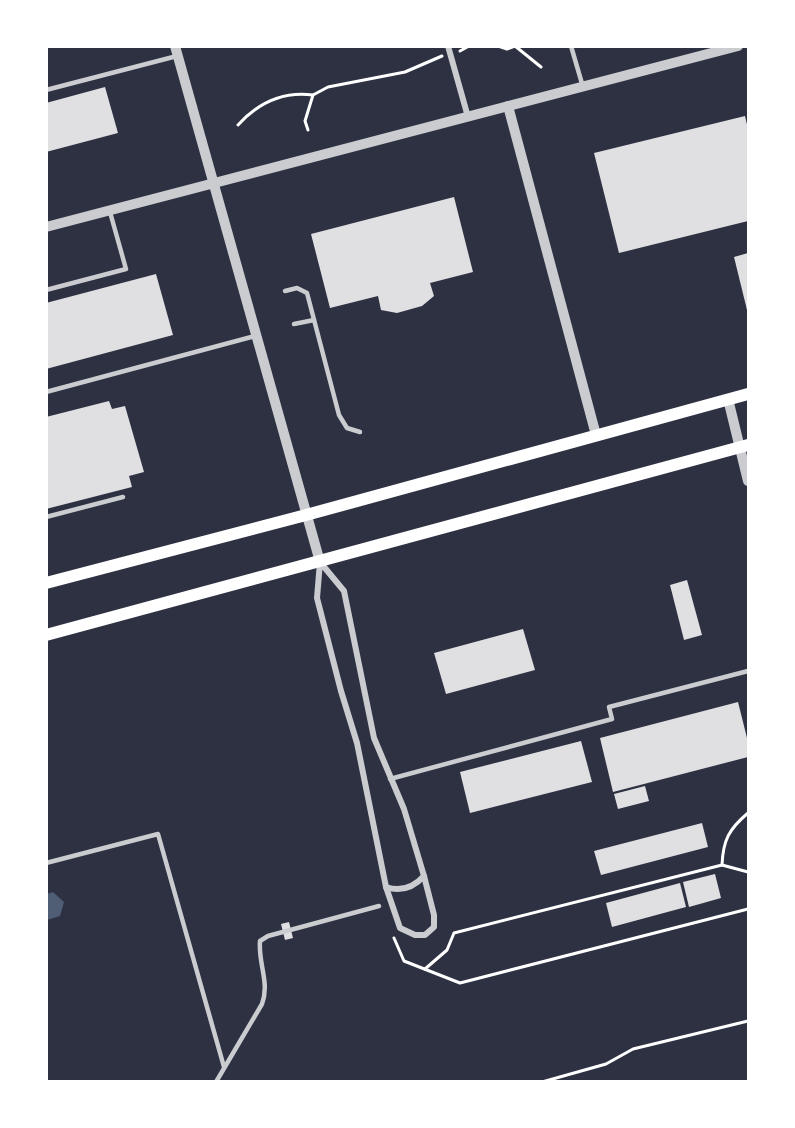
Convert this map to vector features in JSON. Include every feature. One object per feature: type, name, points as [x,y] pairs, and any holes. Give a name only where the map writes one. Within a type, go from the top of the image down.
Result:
[{"type":"main road","points":[[46,583],[748,394]]},
{"type":"main road","points":[[46,635],[744,446]]},
{"type":"street","points":[[46,227],[738,46]]},
{"type":"street","points":[[449,50],[468,117]]},
{"type":"street","points":[[176,51],[320,562],[316,598],[357,742],[386,887],[400,928],[415,935],[425,935],[434,927],[434,915],[404,809],[374,738],[344,591],[320,562]]},
{"type":"street","points":[[508,106],[596,435]]},
{"type":"street","points":[[728,399],[744,446],[748,481]]},
{"type":"street","points":[[386,887],[394,889],[414,886],[424,876]]},
{"type":"lane","points":[[571,46],[583,87]]},
{"type":"lane","points":[[46,90],[176,51]]},
{"type":"lane","points":[[46,290],[126,269],[110,210]]},
{"type":"lane","points":[[285,291],[297,288],[307,293],[339,415],[347,428],[360,432]]},
{"type":"lane","points":[[294,324],[314,320]]},
{"type":"lane","points":[[46,392],[257,336]]},
{"type":"lane","points":[[46,518],[123,497]]},
{"type":"lane","points":[[390,780],[612,719],[609,707],[748,671]]},
{"type":"lane","points":[[46,863],[158,834],[224,1067]]},
{"type":"lane","points":[[216,1082],[262,1004],[267,991],[259,953],[260,941],[268,936],[379,906]]},
{"type":"path","points":[[238,124],[254,109],[268,101],[303,94],[313,95],[328,87],[405,72],[449,50],[469,46]]},
{"type":"path","points":[[498,46],[507,50],[514,46],[541,67]]},
{"type":"path","points":[[308,130],[305,121],[313,95]]},
{"type":"path","points":[[722,865],[723,846],[735,825],[748,813]]},
{"type":"path","points":[[425,969],[447,950],[454,933],[722,865],[748,872]]},
{"type":"path","points":[[389,928],[404,961],[460,983],[748,909]]},
{"type":"path","points":[[542,1082],[606,1064],[633,1049],[748,1021]]},
{"type":"water","points":[[53,892],[64,902],[60,916],[47,920],[47,894]]},
{"type":"building","points":[[105,87],[118,133],[46,152],[46,103]]},
{"type":"building","points":[[745,116],[748,129],[748,221],[619,253],[594,153]]},
{"type":"building","points":[[454,197],[473,272],[430,283],[434,296],[422,306],[397,313],[381,310],[378,296],[330,308],[311,234]]},
{"type":"building","points":[[748,253],[748,314],[734,257]]},
{"type":"building","points":[[156,274],[173,335],[46,369],[46,303]]},
{"type":"building","points":[[109,401],[112,409],[125,406],[144,472],[129,476],[132,487],[46,509],[46,417]]},
{"type":"building","points":[[687,580],[702,635],[684,640],[670,585]]},
{"type":"building","points":[[523,629],[535,670],[446,694],[434,653]]},
{"type":"building","points":[[738,702],[748,742],[748,757],[613,792],[600,738]]},
{"type":"building","points":[[581,741],[592,782],[470,813],[460,772]]},
{"type":"building","points":[[645,786],[649,801],[618,809],[614,794]]},
{"type":"building","points":[[702,823],[708,847],[601,875],[594,851]]},
{"type":"building","points":[[715,874],[721,898],[689,907],[683,882]]},
{"type":"building","points":[[680,883],[686,907],[612,927],[606,903]]},
{"type":"building","points":[[289,922],[293,938],[285,940],[281,924]]}]
